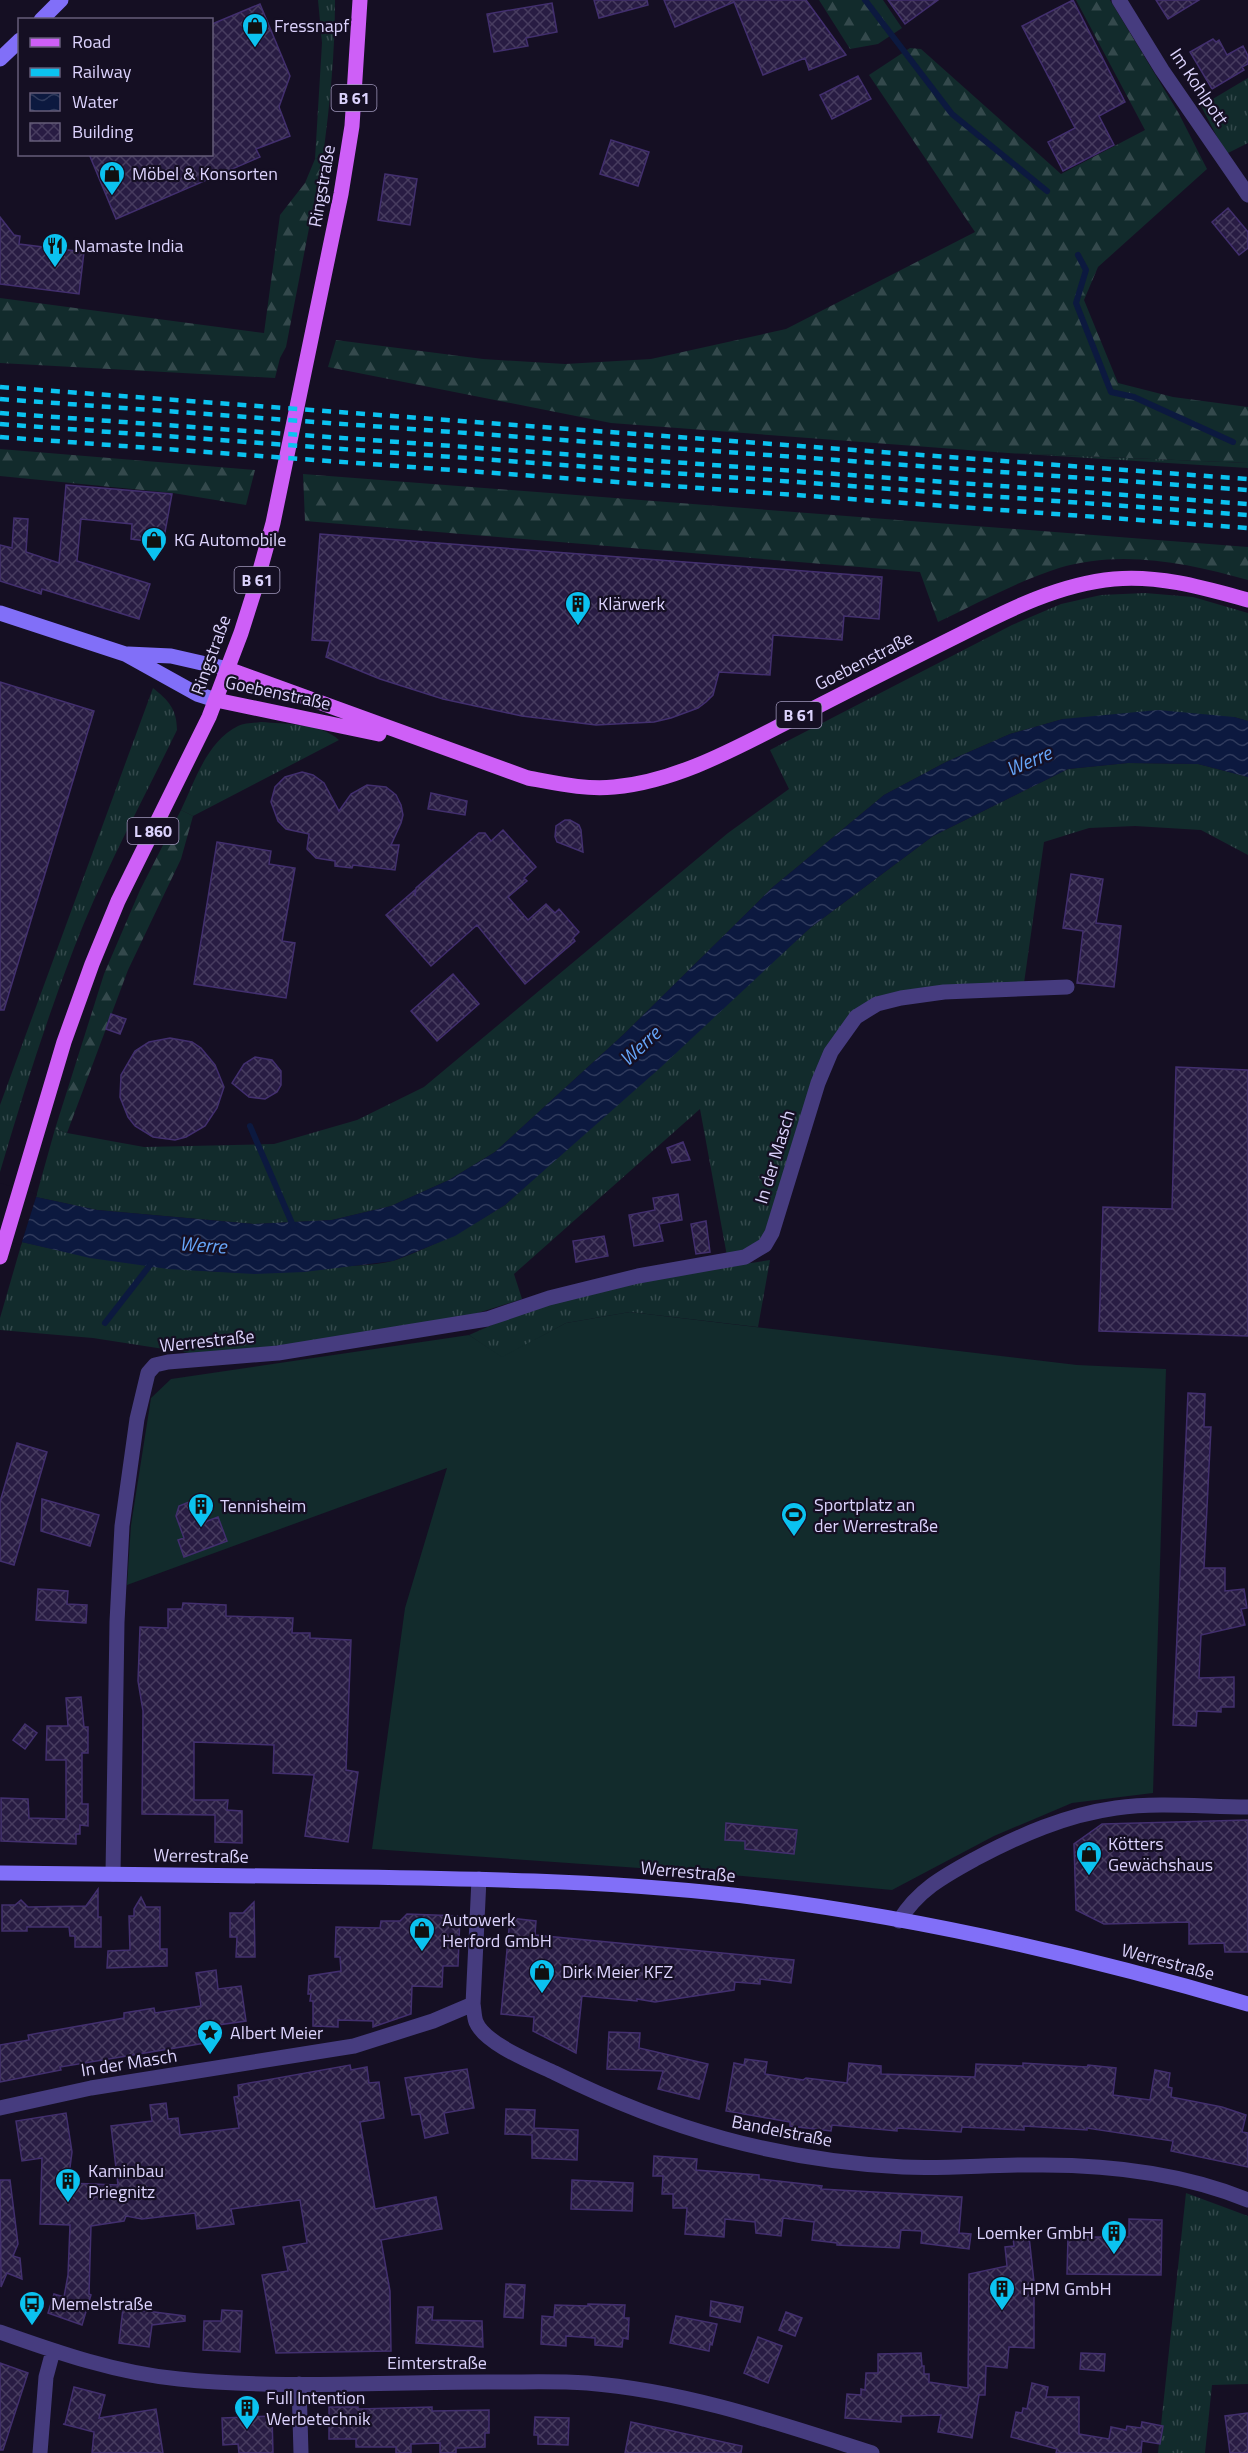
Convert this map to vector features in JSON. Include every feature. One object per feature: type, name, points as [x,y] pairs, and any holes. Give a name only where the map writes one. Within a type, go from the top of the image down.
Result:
[{"type":"main road","points":[[44,18],[61,0]]},
{"type":"main road","name":"Ringstraße","points":[[0,1257],[64,1042],[118,901],[216,700],[246,619],[273,523],[341,194],[353,116],[360,0]]},
{"type":"main road","points":[[0,58],[18,42]]},
{"type":"main road","name":"Goebenstraße","points":[[125,654],[171,656],[228,669],[528,778],[551,783],[612,787],[639,783],[696,765],[750,741],[1010,609],[1057,591],[1113,579],[1162,579],[1248,600]]},
{"type":"main road","name":"Goebenstraße","points":[[0,613],[125,654],[197,694],[216,700],[432,745]]},
{"type":"main road","name":"Werrestraße","points":[[0,1873],[479,1879],[592,1883],[759,1898],[899,1921],[1066,1955],[1170,1981],[1248,2004]]},
{"type":"street","name":"Im Kohlpott","points":[[1119,0],[1162,70],[1248,195]]},
{"type":"street","name":"In der Masch","points":[[487,1319],[549,1298],[627,1278],[745,1257],[765,1245],[772,1233],[818,1083],[831,1052],[856,1017],[877,1004],[901,998],[944,993],[1067,987]]},
{"type":"street","name":"Werrestraße","points":[[113,1874],[118,1577],[122,1526],[136,1430],[148,1373],[155,1365],[168,1362],[278,1353],[487,1319]]},
{"type":"street","points":[[899,1921],[909,1903],[934,1882],[1011,1840],[1049,1825],[1087,1813],[1118,1808],[1248,1807]]},
{"type":"street","name":"Bandelstraße","points":[[479,1879],[473,2004],[476,2022],[487,2037],[525,2058],[637,2111],[694,2132],[762,2150],[837,2162],[903,2167],[1080,2165],[1142,2172],[1194,2182],[1248,2200]]},
{"type":"street","name":"In der Masch","points":[[0,2108],[91,2088],[354,2046],[433,2021],[473,2004]]},
{"type":"street","name":"Eimterstraße","points":[[0,2332],[53,2351],[117,2369],[178,2379],[243,2384],[553,2382],[637,2389],[728,2408],[872,2453]]},
{"type":"street","points":[[40,2453],[45,2377],[53,2351]]},
{"type":"street","points":[[299,2384],[301,2453]]},
{"type":"green space","points":[[318,0],[335,0],[335,20],[332,78],[323,156],[315,159],[322,43]]},
{"type":"green space","points":[[819,0],[883,0],[902,28],[878,44],[850,49]]},
{"type":"green space","points":[[1076,0],[1110,0],[1178,112],[1207,169],[1098,267],[1084,300],[1118,383],[1173,397],[1248,407],[1248,463],[1008,453],[611,423],[328,367],[336,340],[483,359],[565,364],[651,359],[786,329],[975,232],[869,75],[910,48],[921,49],[1061,174],[1145,130]]},
{"type":"green space","points":[[1248,78],[1248,143],[1226,154],[1201,106]]},
{"type":"green space","points":[[323,156],[286,347],[280,358],[275,378],[0,363],[0,298],[264,333],[280,215],[305,183],[315,159]]},
{"type":"green space","points":[[0,449],[255,470],[246,505],[173,493],[0,476]]},
{"type":"green space","points":[[1008,453],[1248,463],[1248,468]]},
{"type":"green space","points":[[303,474],[1248,547],[1248,580],[1202,568],[1154,560],[1106,559],[1082,562],[1028,579],[938,622],[920,572],[305,521]]},
{"type":"green space","points":[[1145,593],[1193,597],[1248,613],[1248,721],[1234,717],[1063,719],[1010,734],[946,762],[884,795],[773,887],[624,1034],[495,1152],[449,1180],[391,1206],[332,1220],[255,1224],[97,1210],[36,1197],[55,1129],[144,1147],[274,1144],[357,1120],[424,1087],[728,833],[789,789],[770,750],[1012,625],[1061,604],[1101,595]]},
{"type":"green space","points":[[153,688],[171,706],[177,730],[85,920],[35,1059],[0,1172],[0,1105]]},
{"type":"green space","points":[[261,722],[313,727],[339,740],[193,816],[181,810],[203,763],[218,741],[238,726]]},
{"type":"green space","points":[[1128,763],[1198,764],[1248,777],[1248,855],[1201,830],[1135,826],[1089,828],[1044,842],[1024,983],[886,995],[836,1036],[766,1233],[758,1247],[727,1256],[700,1109],[514,1274],[522,1299],[459,1319],[292,1346],[196,1354],[93,1338],[0,1330],[0,1318],[22,1242],[141,1265],[261,1273],[389,1262],[452,1236],[505,1205],[810,928],[933,836],[1068,769]]},
{"type":"green space","points":[[181,810],[193,816],[181,859],[128,970],[67,1133],[55,1129],[104,974],[140,890]]},
{"type":"green space","points":[[770,1260],[758,1327],[630,1312],[566,1323],[502,1358],[469,1335],[529,1309],[636,1281]]},
{"type":"green space","name":"Sportplatz an der Werrestraße","points":[[630,1312],[1077,1365],[1166,1369],[1153,1793],[1072,1803],[994,1836],[892,1890],[710,1873],[372,1849],[405,1608],[447,1468],[127,1585],[131,1525],[151,1398],[171,1379],[469,1335],[502,1357],[566,1323]]},
{"type":"green space","points":[[1186,2193],[1248,2216],[1248,2384],[1212,2385],[1205,2453],[1158,2453]]},
{"type":"water","name":"Werre","points":[[1158,710],[1234,717],[1248,721],[1248,777],[1198,764],[1128,763],[1068,769],[933,836],[810,928],[660,1068],[505,1205],[455,1236],[393,1261],[304,1272],[254,1274],[168,1269],[90,1258],[0,1237],[0,1186],[36,1197],[97,1210],[254,1224],[332,1220],[391,1206],[449,1180],[495,1152],[624,1034],[773,887],[884,795],[946,762],[1010,734],[1063,719]]},
{"type":"pier","points":[[0,1183],[37,1194],[21,1245],[0,1240]]},
{"type":"building","points":[[594,0],[647,0],[648,5],[599,18]]},
{"type":"building","points":[[664,0],[806,0],[846,55],[809,70],[805,58],[763,75],[734,2],[675,27]]},
{"type":"building","points":[[888,0],[938,0],[905,24]]},
{"type":"building","points":[[1073,0],[1125,102],[1099,116],[1114,145],[1063,171],[1048,142],[1075,128],[1022,26]]},
{"type":"building","points":[[1156,0],[1199,0],[1168,19]]},
{"type":"building","points":[[552,3],[557,32],[526,38],[528,46],[494,52],[487,14]]},
{"type":"building","points":[[260,4],[290,76],[279,107],[290,136],[256,149],[260,157],[116,219],[90,156],[213,156],[213,24]]},
{"type":"building","points":[[1213,39],[1216,42],[1219,40],[1227,55],[1243,46],[1248,56],[1248,64],[1242,67],[1244,70],[1212,89],[1190,52]]},
{"type":"building","points":[[858,76],[871,99],[832,119],[820,95]]},
{"type":"building","points":[[611,140],[649,152],[638,186],[600,174]]},
{"type":"building","points":[[385,174],[417,179],[410,225],[378,220]]},
{"type":"building","points":[[1228,208],[1248,232],[1248,248],[1239,255],[1212,222]]},
{"type":"building","points":[[0,217],[14,235],[20,236],[19,244],[84,252],[79,294],[0,284]]},
{"type":"building","points":[[66,485],[172,494],[163,543],[131,539],[132,524],[81,519],[77,561],[150,584],[139,619],[42,589],[41,594],[0,581],[0,545],[12,548],[14,518],[28,519],[26,552],[59,563]]},
{"type":"building","name":"Klärwerk","points":[[320,534],[882,577],[879,619],[844,616],[842,640],[773,635],[770,675],[719,672],[713,695],[706,702],[698,708],[671,718],[654,722],[596,725],[522,716],[443,699],[380,679],[326,657],[330,641],[312,640]]},
{"type":"building","points":[[0,682],[94,711],[4,1010],[0,1010]]},
{"type":"building","points":[[302,772],[313,775],[324,783],[339,811],[351,794],[367,785],[386,787],[396,795],[403,815],[391,845],[399,845],[395,870],[353,865],[352,868],[335,866],[335,861],[316,858],[307,849],[309,834],[286,829],[278,821],[271,802],[275,787],[285,777]]},
{"type":"building","points":[[431,793],[467,801],[465,815],[428,809]]},
{"type":"building","points":[[565,820],[579,825],[583,852],[557,842],[556,826]]},
{"type":"building","points":[[503,830],[536,867],[524,878],[527,881],[508,897],[528,920],[546,904],[555,913],[559,909],[579,932],[573,938],[575,941],[525,984],[477,925],[431,966],[386,915],[415,890],[415,896],[416,888],[479,833],[485,833],[491,841]]},
{"type":"building","points":[[217,842],[271,851],[269,864],[295,868],[282,941],[295,943],[286,998],[194,984]]},
{"type":"building","points":[[1071,874],[1103,879],[1096,923],[1121,926],[1114,987],[1077,983],[1083,931],[1063,928]]},
{"type":"building","points":[[453,974],[479,1004],[437,1041],[411,1011]]},
{"type":"building","points":[[111,1014],[126,1019],[120,1034],[106,1029]]},
{"type":"building","points":[[170,1038],[192,1042],[201,1048],[215,1065],[224,1087],[217,1108],[205,1126],[186,1137],[175,1140],[153,1137],[135,1126],[128,1117],[120,1097],[121,1075],[135,1051],[149,1042]]},
{"type":"building","points":[[255,1057],[272,1060],[281,1071],[281,1085],[277,1092],[265,1099],[249,1097],[232,1083],[244,1064]]},
{"type":"building","points":[[1176,1067],[1248,1070],[1248,1336],[1099,1331],[1103,1207],[1172,1209]]},
{"type":"building","points":[[683,1142],[690,1160],[672,1163],[667,1148]]},
{"type":"building","points":[[678,1194],[682,1220],[659,1224],[663,1241],[634,1246],[629,1215],[655,1210],[653,1198]]},
{"type":"building","points":[[706,1221],[710,1252],[696,1254],[691,1224]]},
{"type":"building","points":[[604,1236],[608,1256],[576,1262],[573,1241]]},
{"type":"building","points":[[1188,1393],[1205,1394],[1204,1427],[1211,1427],[1204,1568],[1225,1568],[1225,1591],[1244,1589],[1247,1608],[1241,1609],[1245,1625],[1201,1635],[1199,1678],[1234,1677],[1234,1707],[1221,1707],[1221,1712],[1197,1711],[1196,1726],[1173,1725]]},
{"type":"building","points":[[17,1443],[47,1452],[14,1565],[0,1561],[0,1502]]},
{"type":"building","points":[[42,1499],[99,1515],[90,1546],[41,1531]]},
{"type":"building","name":"Tennisheim","points":[[194,1500],[202,1523],[218,1517],[227,1541],[184,1557],[178,1540],[184,1538],[176,1516],[179,1506]]},
{"type":"building","points":[[38,1589],[68,1591],[67,1604],[87,1605],[86,1623],[36,1620]]},
{"type":"building","points":[[183,1603],[226,1605],[226,1616],[293,1618],[292,1633],[310,1633],[310,1638],[351,1640],[346,1770],[358,1772],[348,1842],[305,1836],[314,1775],[273,1773],[274,1745],[194,1742],[194,1800],[228,1800],[227,1810],[242,1811],[242,1843],[215,1842],[215,1815],[142,1814],[143,1711],[138,1681],[140,1627],[168,1628],[168,1609],[182,1609]]},
{"type":"building","points":[[81,1697],[84,1727],[88,1727],[88,1753],[82,1753],[82,1804],[88,1804],[88,1826],[80,1825],[80,1834],[76,1834],[76,1844],[1,1841],[1,1798],[28,1799],[29,1818],[66,1819],[66,1760],[46,1760],[47,1726],[68,1726],[66,1698]]},
{"type":"building","points":[[25,1724],[37,1733],[25,1749],[13,1740]]},
{"type":"building","points":[[1248,1820],[1248,1952],[1225,1952],[1224,1943],[1189,1944],[1189,1922],[1104,1924],[1076,1910],[1074,1844],[1102,1824]]},
{"type":"building","points":[[726,1823],[797,1830],[794,1854],[745,1849],[745,1841],[725,1840]]},
{"type":"building","points":[[98,1889],[101,1947],[75,1947],[75,1936],[70,1936],[69,1927],[27,1927],[27,1931],[2,1931],[2,1905],[15,1905],[21,1900],[28,1907],[86,1906]]},
{"type":"building","points":[[141,1897],[146,1907],[160,1907],[160,1949],[167,1949],[167,1966],[107,1968],[108,1951],[130,1950],[129,1916],[134,1916],[134,1909]]},
{"type":"building","points":[[254,1902],[255,1957],[236,1957],[237,1937],[230,1937],[230,1913],[243,1913]]},
{"type":"building","points":[[407,1914],[460,1916],[458,1966],[443,1966],[442,1987],[412,1986],[411,2014],[373,2027],[373,2021],[338,2020],[338,2027],[313,2026],[313,2001],[310,2001],[311,1994],[308,1994],[309,1976],[341,1971],[340,1957],[335,1957],[336,1927],[380,1928],[381,1921],[400,1921]]},
{"type":"building","points":[[510,1918],[536,1921],[535,1935],[794,1960],[791,1983],[760,1979],[760,1984],[735,1982],[734,1990],[655,2002],[582,1996],[576,2053],[533,2031],[534,2017],[501,2014]]},
{"type":"building","points":[[216,1970],[218,1989],[241,1986],[246,2021],[204,2027],[205,2043],[60,2067],[61,2070],[0,2082],[0,2045],[29,2040],[28,2035],[124,2018],[124,2013],[154,2008],[155,2013],[201,2006],[196,1973]]},
{"type":"building","points":[[609,2032],[640,2033],[639,2048],[708,2064],[699,2099],[658,2089],[663,2071],[607,2069]]},
{"type":"building","points":[[745,2059],[767,2062],[765,2074],[803,2080],[806,2078],[847,2083],[849,2063],[881,2066],[881,2074],[975,2077],[976,2064],[1023,2066],[1023,2063],[1087,2067],[1088,2065],[1116,2068],[1113,2095],[1150,2100],[1155,2070],[1170,2073],[1168,2087],[1172,2088],[1171,2097],[1222,2107],[1246,2115],[1242,2132],[1248,2133],[1248,2167],[1171,2151],[1173,2141],[1087,2128],[1087,2130],[1024,2126],[1024,2130],[962,2127],[961,2132],[897,2128],[897,2131],[832,2125],[831,2131],[790,2126],[790,2122],[726,2111],[734,2063],[744,2065]]},
{"type":"building","points":[[350,2065],[351,2070],[367,2067],[369,2083],[379,2082],[384,2118],[360,2122],[375,2209],[436,2197],[442,2229],[381,2240],[390,2291],[391,2351],[276,2353],[262,2275],[288,2271],[283,2247],[307,2243],[300,2200],[231,2209],[234,2224],[197,2229],[195,2213],[142,2219],[126,2216],[124,2221],[91,2226],[89,2294],[91,2295],[82,2325],[48,2313],[54,2294],[64,2297],[68,2275],[70,2225],[40,2224],[42,2158],[22,2161],[16,2121],[66,2113],[72,2152],[68,2183],[118,2185],[111,2126],[152,2121],[150,2105],[166,2103],[168,2119],[178,2118],[180,2135],[239,2128],[234,2097],[239,2096],[238,2085]]},
{"type":"building","points":[[467,2069],[474,2108],[444,2113],[448,2133],[425,2138],[420,2114],[412,2115],[405,2078]]},
{"type":"building","points":[[506,2109],[535,2110],[534,2128],[578,2130],[577,2160],[532,2158],[532,2135],[505,2134]]},
{"type":"building","points":[[654,2156],[697,2159],[696,2170],[759,2175],[759,2179],[822,2186],[821,2189],[962,2197],[959,2233],[971,2234],[969,2249],[921,2243],[922,2231],[901,2230],[899,2248],[837,2245],[837,2243],[812,2240],[814,2222],[783,2218],[781,2236],[756,2233],[755,2222],[725,2219],[724,2237],[685,2234],[687,2208],[673,2208],[673,2194],[662,2194],[663,2176],[653,2176]]},
{"type":"building","points":[[0,2180],[10,2180],[18,2244],[13,2256],[20,2258],[22,2279],[7,2273],[1,2287]]},
{"type":"building","points":[[572,2180],[633,2183],[632,2211],[571,2209]]},
{"type":"building","name":"Loemker GmbH","points":[[1129,2219],[1162,2220],[1161,2275],[1067,2274],[1068,2237],[1129,2237]]},
{"type":"building","points":[[1029,2236],[1034,2282],[1034,2348],[1009,2347],[1007,2368],[986,2366],[985,2395],[979,2395],[972,2438],[938,2432],[941,2415],[901,2416],[901,2422],[845,2418],[847,2394],[861,2395],[861,2389],[865,2390],[866,2373],[878,2373],[878,2354],[921,2353],[924,2374],[929,2374],[929,2382],[968,2388],[969,2274],[1007,2266],[1005,2247],[1014,2246],[1013,2238]]},
{"type":"building","points":[[506,2284],[525,2285],[523,2318],[504,2317]]},
{"type":"building","points":[[711,2301],[743,2307],[740,2322],[710,2316]]},
{"type":"building","points":[[588,2304],[625,2305],[624,2318],[629,2318],[628,2339],[623,2338],[622,2347],[595,2345],[595,2338],[566,2336],[566,2346],[541,2344],[542,2316],[554,2317],[555,2305],[588,2306]]},
{"type":"building","points":[[418,2307],[433,2307],[432,2320],[482,2321],[483,2347],[416,2343]]},
{"type":"building","points":[[123,2308],[185,2316],[185,2321],[152,2325],[149,2347],[119,2343]]},
{"type":"building","points":[[222,2310],[242,2311],[240,2352],[203,2350],[204,2321],[221,2321]]},
{"type":"building","points":[[786,2312],[802,2318],[795,2336],[779,2330]]},
{"type":"building","points":[[676,2316],[717,2324],[709,2351],[670,2343]]},
{"type":"building","points":[[758,2337],[782,2346],[768,2383],[744,2373]]},
{"type":"building","points":[[1081,2353],[1105,2354],[1104,2371],[1080,2369]]},
{"type":"building","points":[[0,2363],[28,2373],[3,2450],[0,2450]]},
{"type":"building","points":[[1032,2383],[1048,2387],[1046,2397],[1079,2397],[1079,2434],[1109,2439],[1111,2427],[1126,2430],[1127,2426],[1141,2428],[1142,2422],[1163,2426],[1160,2444],[1142,2441],[1141,2453],[1056,2453],[1057,2449],[1011,2437],[1016,2412],[1022,2413],[1023,2408],[1027,2409]]},
{"type":"building","points":[[74,2387],[105,2395],[99,2418],[156,2409],[163,2453],[92,2453],[94,2432],[63,2424],[65,2424]]},
{"type":"building","points":[[329,2407],[358,2407],[358,2409],[432,2407],[432,2411],[489,2410],[489,2433],[485,2433],[485,2447],[456,2448],[456,2453],[440,2453],[440,2443],[411,2444],[411,2453],[396,2453],[396,2447],[356,2447],[356,2439],[329,2439]]},
{"type":"building","points":[[1248,2413],[1248,2453],[1230,2453],[1225,2416]]},
{"type":"building","name":"Full Intention Werbetechnik","points":[[272,2416],[273,2453],[239,2453],[238,2444],[223,2445],[222,2418]]},
{"type":"building","points":[[535,2417],[569,2418],[568,2445],[538,2444],[538,2435],[534,2435]]},
{"type":"building","points":[[631,2422],[742,2446],[741,2453],[625,2453]]},
{"type":"waterway","points":[[865,0],[952,114],[1047,191]]},
{"type":"waterway","points":[[1078,255],[1086,270],[1076,303],[1111,392],[1134,397],[1233,442]]},
{"type":"waterway","points":[[250,1126],[294,1228]]},
{"type":"waterway","points":[[105,1323],[154,1260]]},
{"type":"railway","points":[[0,387],[1248,479]]},
{"type":"railway","points":[[0,399],[1248,490]]},
{"type":"railway","points":[[0,413],[1248,504]]},
{"type":"railway","points":[[0,424],[1248,515]]},
{"type":"railway","points":[[0,437],[1248,528]]},
{"type":"place","name":"Fressnapf","points":[[255,49]]},
{"type":"place","name":"Möbel & Konsorten","points":[[112,197]]},
{"type":"place","name":"Namaste India","points":[[55,269]]},
{"type":"place","name":"KG Automobile","points":[[154,563]]},
{"type":"place","name":"Klärwerk","points":[[578,627]]},
{"type":"place","name":"Tennisheim","points":[[201,1529]]},
{"type":"place","name":"Sportplatz an der Werrestraße","points":[[794,1538]]},
{"type":"place","name":"Kötters Gewächshaus","points":[[1089,1877]]},
{"type":"place","name":"Autowerk Herford GmbH","points":[[422,1953]]},
{"type":"place","name":"Dirk Meier KFZ","points":[[542,1995]]},
{"type":"place","name":"Albert Meier","points":[[210,2056]]},
{"type":"place","name":"Kaminbau Priegnitz","points":[[68,2204]]},
{"type":"place","name":"Loemker GmbH","points":[[1114,2256]]},
{"type":"place","name":"HPM GmbH","points":[[1002,2312]]},
{"type":"place","name":"Memelstraße","points":[[32,2327]]},
{"type":"place","name":"Full Intention Werbetechnik","points":[[247,2431]]}]
